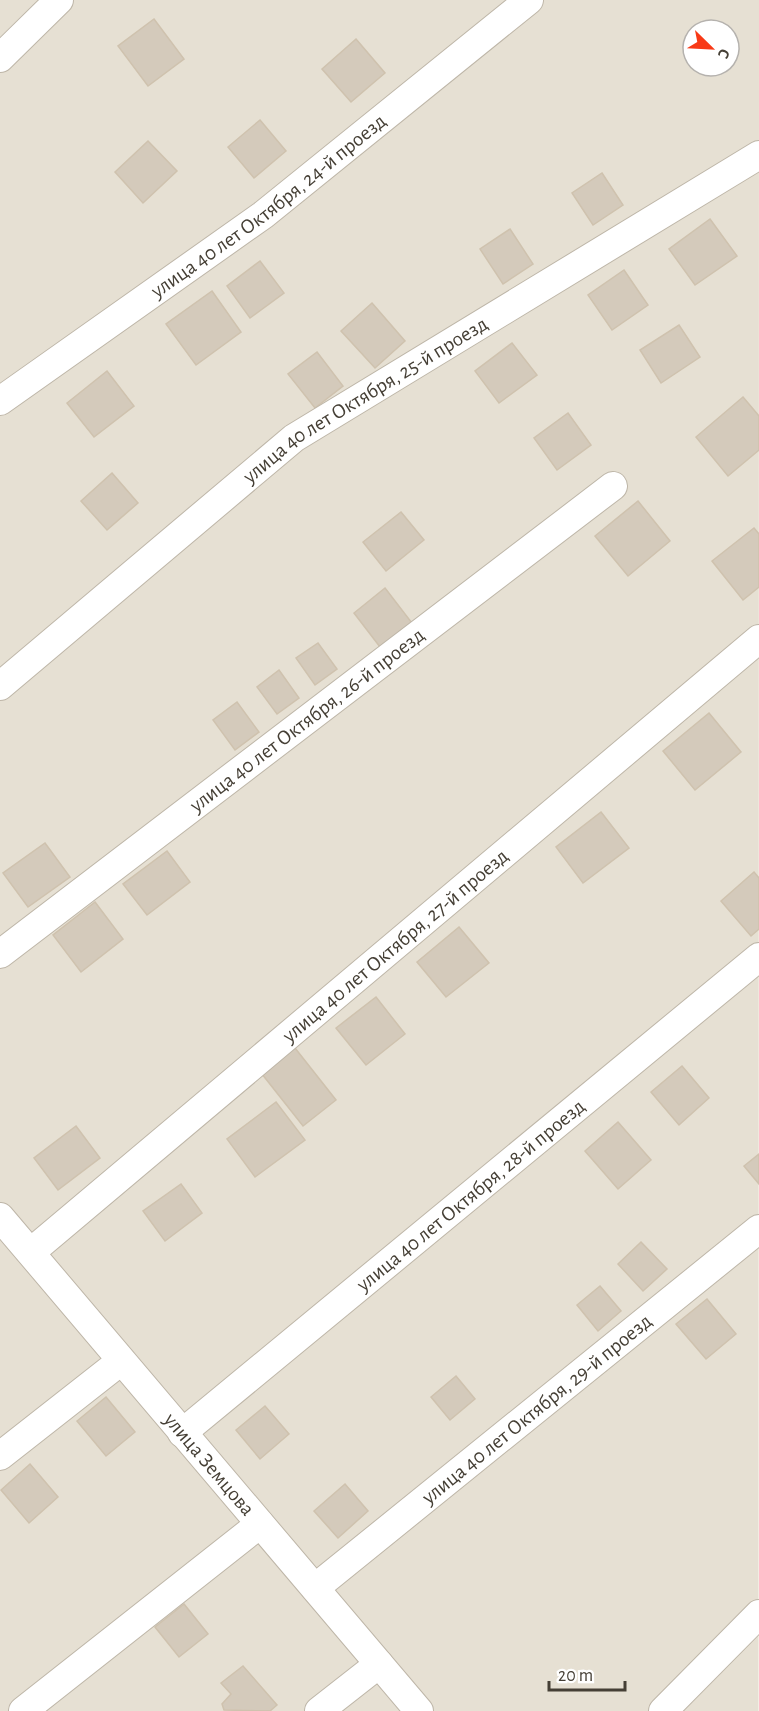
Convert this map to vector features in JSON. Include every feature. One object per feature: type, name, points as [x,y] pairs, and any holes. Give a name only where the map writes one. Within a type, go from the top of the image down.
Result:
[{"type":"street","points":[[0,58],[59,0]]},
{"type":"street","name":"улица 40 лет Октября, 24-й проезд","points":[[0,401],[263,215],[529,0]]},
{"type":"street","name":"улица 40 лет Октября, 25-й проезд","points":[[0,686],[294,438],[759,155]]},
{"type":"street","name":"улица 40 лет Октября, 26-й проезд","points":[[0,954],[613,486]]},
{"type":"street","name":"улица 40 лет Октября, 27-й проезд","points":[[31,1252],[759,639]]},
{"type":"street","name":"улица 40 лет Октября, 28-й проезд","points":[[182,1433],[759,957]]},
{"type":"street","name":"улица Земцова","points":[[0,1217],[419,1711]]},
{"type":"street","name":"улица 40 лет Октября, 29-й проезд","points":[[315,1588],[759,1228]]},
{"type":"street","points":[[0,1456],[121,1360]]},
{"type":"street","points":[[23,1711],[260,1524]]},
{"type":"street","points":[[663,1711],[759,1614]]},
{"type":"street","points":[[319,1711],[379,1664]]},
{"type":"shaded area","points":[[0,0],[759,0],[758,1711],[0,1711]]},
{"type":"building","points":[[154,19],[184,59],[148,86],[118,46]]},
{"type":"building","points":[[356,39],[385,73],[351,102],[322,69]]},
{"type":"building","points":[[260,120],[286,151],[254,178],[228,147]]},
{"type":"building","points":[[148,141],[177,171],[143,203],[115,172]]},
{"type":"building","points":[[602,173],[623,205],[593,225],[572,193]]},
{"type":"building","points":[[710,219],[737,256],[695,285],[669,249]]},
{"type":"building","points":[[510,229],[533,264],[503,284],[480,249]]},
{"type":"building","points":[[260,261],[284,293],[250,318],[227,286]]},
{"type":"building","points":[[624,270],[648,305],[612,330],[588,295]]},
{"type":"building","points":[[212,291],[241,332],[196,365],[166,324]]},
{"type":"building","points":[[372,303],[405,341],[375,368],[341,331]]},
{"type":"building","points":[[679,325],[700,357],[661,383],[640,350]]},
{"type":"building","points":[[512,343],[537,375],[499,403],[475,371]]},
{"type":"building","points":[[317,352],[343,386],[315,408],[288,374]]},
{"type":"building","points":[[107,371],[134,406],[94,437],[67,403]]},
{"type":"building","points":[[743,397],[759,416],[759,450],[728,476],[696,437]]},
{"type":"building","points":[[568,413],[591,445],[557,470],[534,438]]},
{"type":"building","points":[[112,473],[138,503],[107,530],[81,501]]},
{"type":"building","points":[[638,501],[670,541],[628,576],[595,536]]},
{"type":"building","points":[[401,512],[424,540],[386,571],[363,542]]},
{"type":"building","points":[[754,528],[759,534],[759,587],[743,600],[712,561]]},
{"type":"building","points":[[385,588],[412,623],[380,647],[354,613]]},
{"type":"building","points":[[318,643],[337,669],[315,685],[296,658]]},
{"type":"building","points":[[279,670],[299,698],[277,714],[257,687]]},
{"type":"building","points":[[237,702],[259,732],[235,750],[213,720]]},
{"type":"building","points":[[709,713],[741,752],[695,790],[663,751]]},
{"type":"building","points":[[601,812],[629,848],[583,883],[556,847]]},
{"type":"building","points":[[45,843],[70,877],[28,907],[3,873]]},
{"type":"building","points":[[167,851],[190,882],[147,915],[123,884]]},
{"type":"building","points":[[754,872],[759,878],[759,929],[751,936],[721,901]]},
{"type":"building","points":[[95,902],[123,939],[81,972],[53,935]]},
{"type":"building","points":[[459,927],[489,963],[446,997],[417,962]]},
{"type":"building","points":[[376,997],[405,1034],[366,1065],[336,1028]]},
{"type":"building","points":[[295,1048],[336,1100],[303,1126],[262,1074]]},
{"type":"building","points":[[682,1066],[709,1098],[679,1125],[651,1092]]},
{"type":"building","points":[[276,1102],[305,1140],[255,1177],[227,1139]]},
{"type":"building","points":[[618,1122],[651,1160],[618,1189],[585,1151]]},
{"type":"building","points":[[76,1126],[100,1158],[58,1190],[34,1158]]},
{"type":"building","points":[[759,1154],[759,1184],[744,1166]]},
{"type":"building","points":[[181,1184],[202,1213],[165,1241],[143,1211]]},
{"type":"building","points":[[641,1242],[667,1269],[643,1291],[618,1264]]},
{"type":"building","points":[[600,1286],[621,1311],[598,1331],[577,1305]]},
{"type":"building","points":[[707,1299],[736,1334],[706,1359],[676,1324]]},
{"type":"building","points":[[456,1376],[475,1399],[450,1420],[431,1397]]},
{"type":"building","points":[[106,1397],[135,1432],[106,1456],[77,1421]]},
{"type":"building","points":[[265,1406],[289,1434],[260,1459],[236,1430]]},
{"type":"building","points":[[30,1464],[58,1497],[29,1523],[1,1490]]},
{"type":"building","points":[[345,1484],[368,1511],[338,1538],[314,1511]]},
{"type":"building","points":[[184,1604],[208,1634],[179,1657],[155,1627]]},
{"type":"building","points":[[243,1666],[277,1705],[270,1711],[224,1710],[222,1704],[231,1694],[221,1683]]}]
